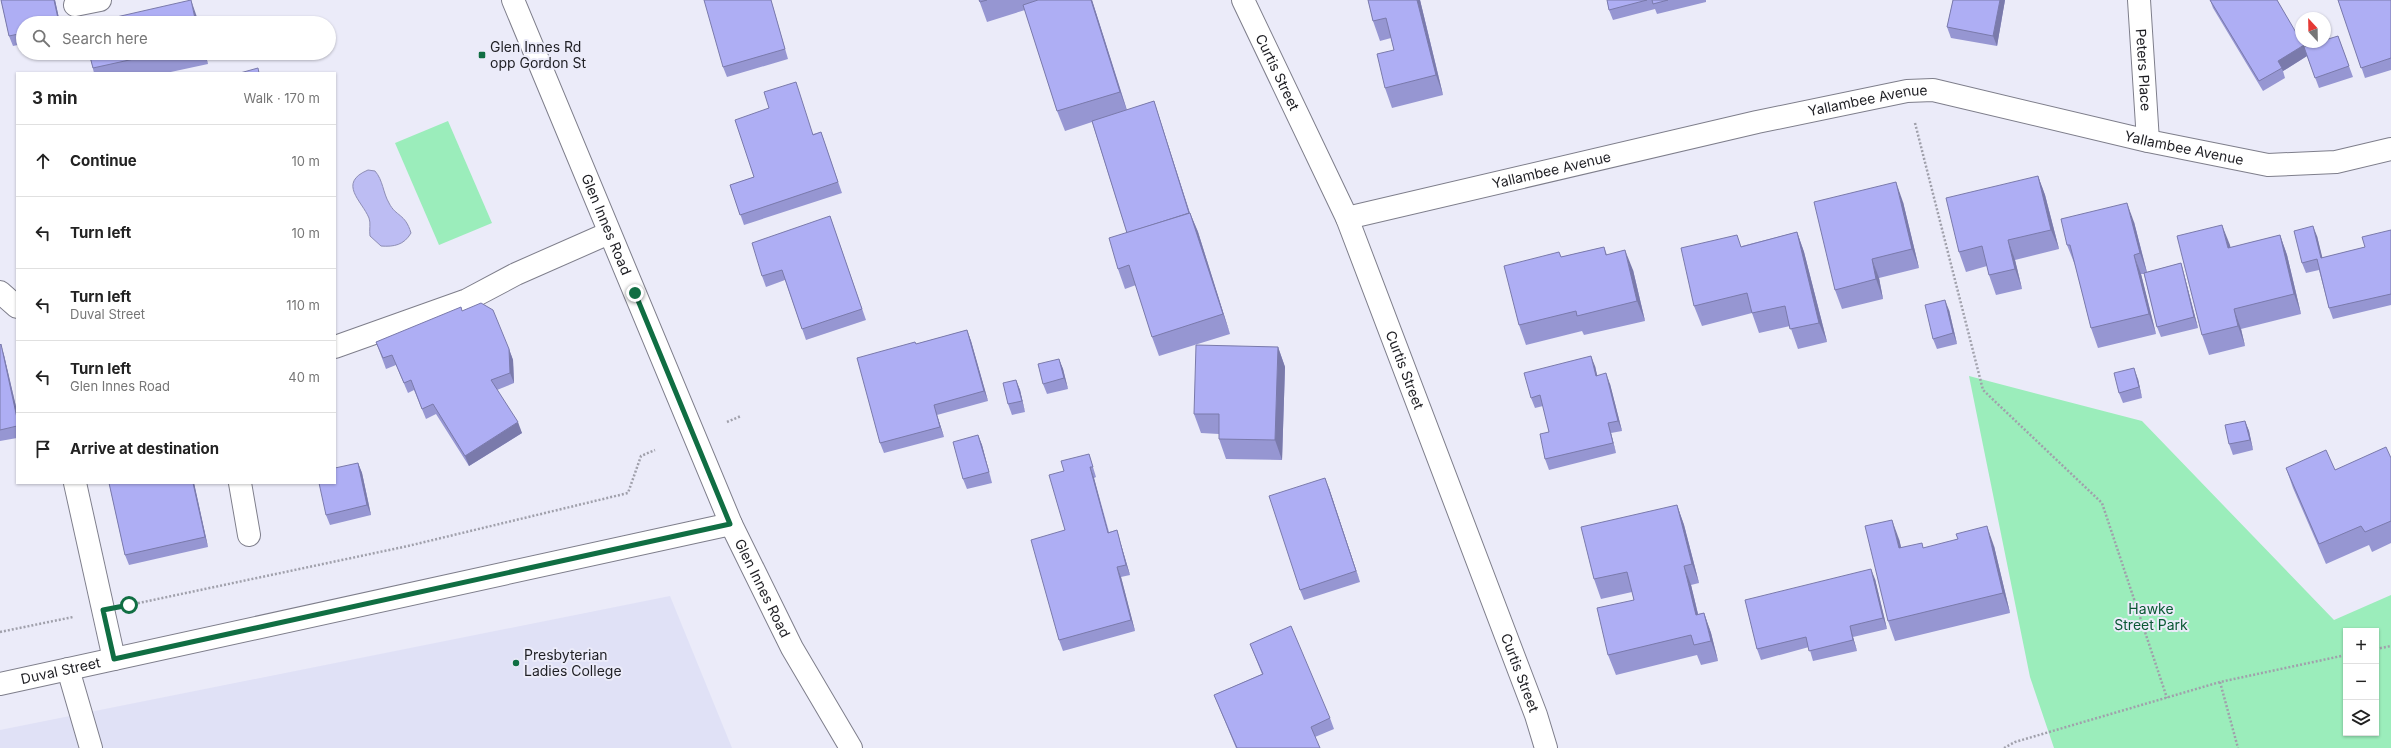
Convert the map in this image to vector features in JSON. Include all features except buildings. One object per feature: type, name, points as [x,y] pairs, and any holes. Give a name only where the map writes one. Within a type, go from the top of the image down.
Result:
[{"type":"street","points":[[75,5],[100,0]]},
{"type":"street","name":"Glen Innes Road","points":[[513,0],[730,524],[792,648],[850,748]]},
{"type":"street","name":"Curtis Street","points":[[1243,0],[1347,218],[1536,715],[1546,748]]},
{"type":"street","name":"Peters Place","points":[[2139,0],[2148,141]]},
{"type":"street","name":"Yallambee Avenue","points":[[1347,218],[1757,122],[1907,91],[1933,90],[2148,141],[2268,165],[2304,165],[2336,162],[2391,149]]},
{"type":"street","points":[[336,347],[467,300],[516,274],[609,233]]},
{"type":"street","points":[[0,292],[16,306]]},
{"type":"street","points":[[75,484],[114,659]]},
{"type":"street","points":[[240,484],[249,535]]},
{"type":"street","name":"Duval Street","points":[[0,684],[730,524]]},
{"type":"street","points":[[68,670],[91,748]]},
{"type":"path","points":[[1915,121],[1983,390],[2102,503],[2167,698]]},
{"type":"path","points":[[727,422],[741,416]]},
{"type":"path","points":[[0,632],[408,546],[628,493],[641,456],[655,450]]},
{"type":"path","points":[[2379,648],[2391,646]]},
{"type":"path","points":[[2004,748],[2015,742],[2220,682],[2343,656]]},
{"type":"path","points":[[2220,682],[2238,748]]},
{"type":"shaded area","name":"Presbyterian Ladies College","points":[[670,596],[732,748],[0,748],[0,730]]},
{"type":"green space","points":[[448,121],[492,223],[439,245],[395,143]]},
{"type":"green space","name":"Hawke Street Park","points":[[1969,376],[2142,421],[2334,620],[2391,595],[2391,748],[2054,748],[2030,677]]},
{"type":"water","points":[[368,170],[375,171],[378,175],[389,203],[409,227],[411,233],[402,243],[390,246],[381,246],[370,236],[369,218],[357,199],[353,186],[354,181],[359,175]]},
{"type":"place","name":"Glen Innes Rd opp Gordon St","points":[[482,55]]},
{"type":"place","name":"Presbyterian Ladies College","points":[[516,663]]},
{"type":"route","points":[[129,605],[103,610],[114,659],[730,524],[635,293]]}]
